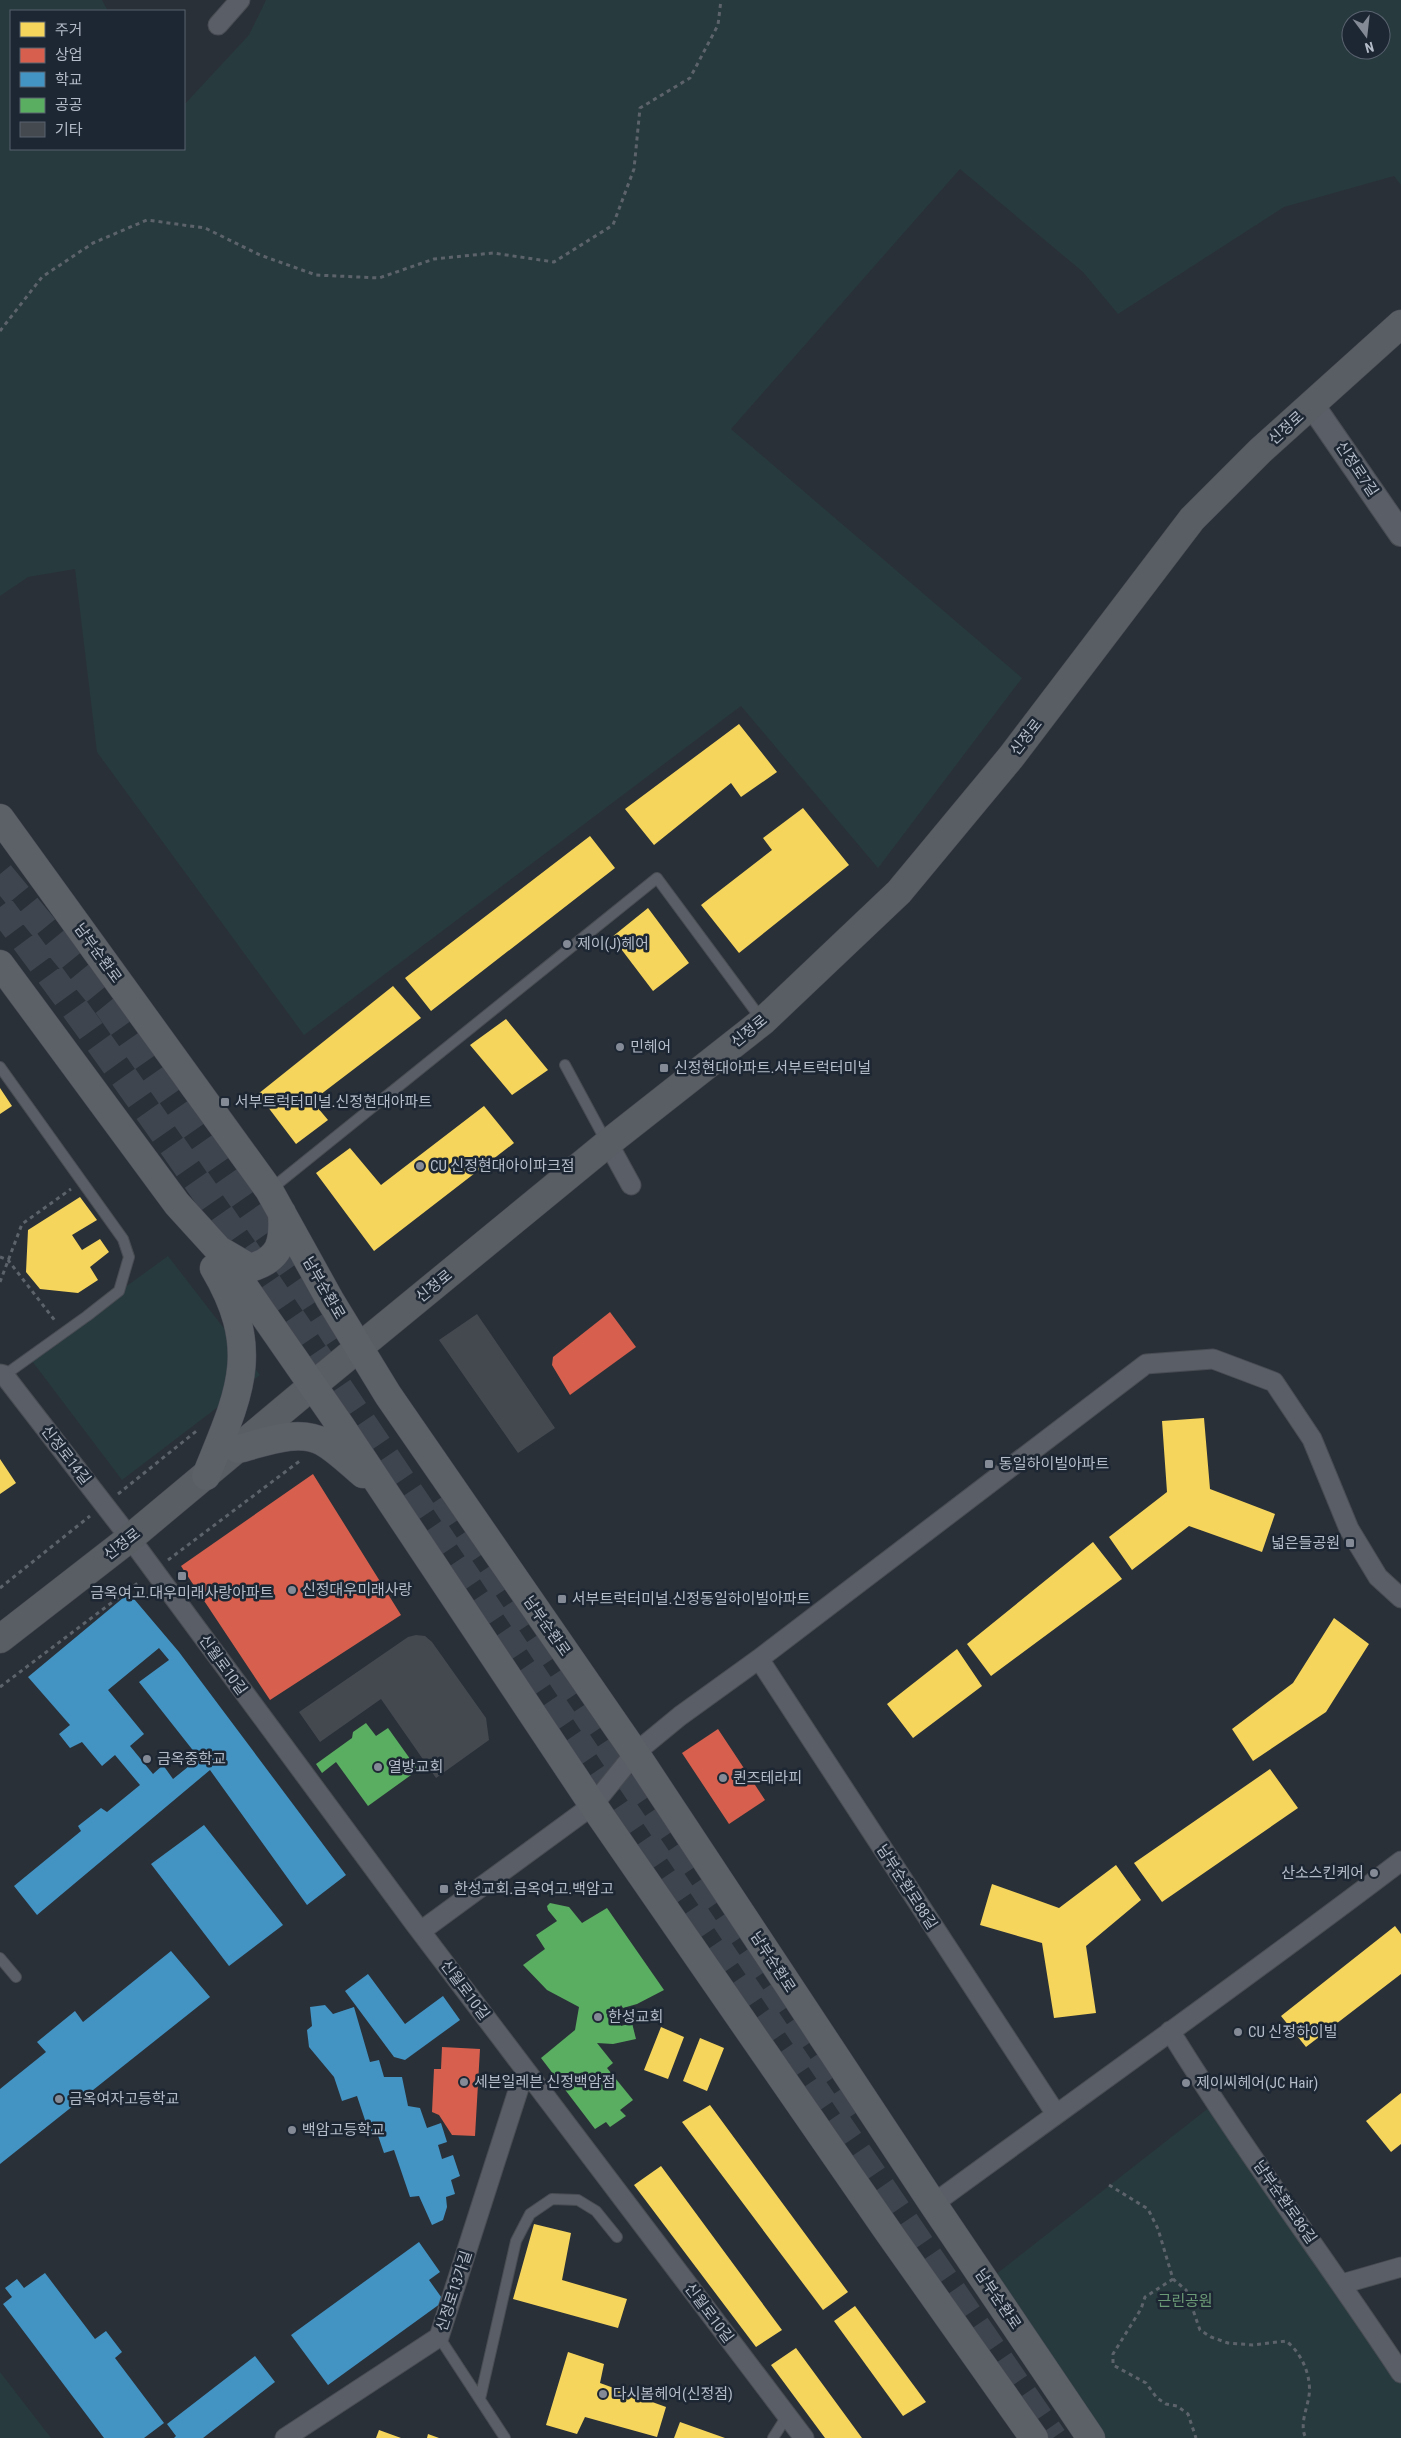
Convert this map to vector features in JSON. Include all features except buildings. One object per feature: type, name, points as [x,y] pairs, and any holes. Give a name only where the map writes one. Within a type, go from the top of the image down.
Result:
[{"type":"main road","name":"신정로","points":[[0,1639],[130,1538],[312,1386],[762,1021],[899,892],[1011,757],[1192,518],[1260,451],[1401,324]]},
{"type":"main road","name":"남부순환로","points":[[0,818],[276,1202],[330,1300],[388,1395],[635,1753],[933,2204],[1091,2438]]},
{"type":"main road","points":[[0,964],[177,1204],[218,1249],[385,1492],[593,1805],[887,2230],[1034,2438]]},
{"type":"main road","points":[[218,1249],[250,1268],[264,1264],[280,1246],[283,1236],[276,1202]]},
{"type":"main road","points":[[177,1204],[228,1292],[241,1331],[242,1364],[239,1388],[232,1412],[206,1476]]},
{"type":"main road","points":[[238,1449],[279,1439],[307,1437],[322,1441],[385,1492]]},
{"type":"street","points":[[218,25],[240,0]]},
{"type":"street","name":"신정로7길","points":[[1312,405],[1401,534]]},
{"type":"street","points":[[608,1144],[631,1185]]},
{"type":"street","points":[[421,1931],[593,1805],[635,1753],[680,1716],[759,1660],[1146,1364],[1213,1359],[1274,1382],[1312,1439],[1349,1529],[1378,1577],[1401,1598]]},
{"type":"street","name":"신정로14길","points":[[1,1376],[130,1538]]},
{"type":"street","name":"신월로10길","points":[[130,1538],[421,1931],[804,2438]]},
{"type":"street","name":"남부순환로88길","points":[[759,1660],[1056,2114]]},
{"type":"street","points":[[933,2204],[1170,2031],[1244,1980],[1401,1861]]},
{"type":"street","name":"남부순환로86길","points":[[1170,2031],[1215,2103],[1342,2284],[1401,2373]]},
{"type":"street","name":"신정로13가길","points":[[285,2438],[439,2337],[525,2069]]},
{"type":"street","points":[[1342,2284],[1401,2267]]},
{"type":"lane","points":[[276,1202],[657,878],[762,1021]]},
{"type":"lane","points":[[564,1065],[608,1144]]},
{"type":"lane","points":[[0,1066],[123,1239],[129,1257],[119,1291],[1,1376]]},
{"type":"lane","points":[[0,1958],[16,1977]]},
{"type":"lane","points":[[480,2399],[516,2241],[530,2214],[552,2199],[578,2200],[596,2211],[617,2237]]},
{"type":"lane","points":[[439,2337],[504,2438]]},
{"type":"lane","points":[[773,2438],[787,2416]]},
{"type":"path","points":[[0,331],[42,277],[93,243],[147,220],[205,228],[260,255],[316,275],[379,278],[434,259],[493,253],[554,262],[613,225],[634,168],[640,108],[690,78],[718,25],[721,0]]},
{"type":"path","points":[[0,1282],[22,1224],[82,1181]]},
{"type":"path","points":[[0,1257],[8,1260],[64,1332]]},
{"type":"path","points":[[0,1588],[204,1426]]},
{"type":"path","points":[[1109,2185],[1148,2209],[1158,2229],[1173,2279],[1186,2290],[1200,2330],[1211,2337],[1228,2342],[1253,2345],[1286,2341],[1296,2349],[1306,2371],[1309,2393],[1304,2417],[1303,2434],[1306,2438]]},
{"type":"path","points":[[1173,2279],[1145,2297],[1141,2310],[1113,2354],[1113,2365],[1146,2382],[1157,2398],[1166,2404],[1177,2406],[1188,2414],[1196,2438]]},
{"type":"green space","points":[[0,0],[102,0],[107,10],[10,10],[10,150],[185,150],[185,104],[249,35],[266,0],[1401,0],[1401,185],[1394,176],[1284,207],[1118,314],[1083,272],[960,169],[731,429],[1022,678],[878,868],[741,706],[304,1035],[97,752],[75,569],[28,577],[0,596]]},
{"type":"green space","points":[[168,1256],[260,1375],[122,1480],[29,1357]]},
{"type":"green space","name":"근린공원","points":[[1215,2103],[1401,2373],[1401,2438],[1091,2438],[986,2282]]},
{"type":"green space","points":[[0,2372],[51,2438],[0,2438]]},
{"type":"tunnel","points":[[0,874],[108,1006],[299,1280],[355,1365]]},
{"type":"tunnel","points":[[0,907],[132,1088],[260,1272],[1053,2438]]},
{"type":"tunnel","points":[[442,1497],[615,1757],[862,2121]]},
{"type":"place","name":"제이(J)헤어","points":[[567,944]]},
{"type":"place","name":"민헤어","points":[[620,1047]]},
{"type":"place","name":"신정현대아파트.서부트럭터미널","points":[[664,1068]]},
{"type":"place","name":"서부트럭터미널.신정현대아파트","points":[[225,1102]]},
{"type":"place","name":"CU 신정현대아이파크점","points":[[420,1166]]},
{"type":"place","name":"동일하이빌아파트","points":[[989,1464]]},
{"type":"place","name":"넓은들공원","points":[[1350,1543]]},
{"type":"place","name":"금옥여고.대우미래사랑아파트","points":[[182,1576]]},
{"type":"place","name":"신정대우미래사랑","points":[[292,1590]]},
{"type":"place","name":"서부트럭터미널.신정동일하이빌아파트","points":[[562,1599]]},
{"type":"place","name":"금옥중학교","points":[[147,1759]]},
{"type":"place","name":"열방교회","points":[[378,1767]]},
{"type":"place","name":"퀸즈테라피","points":[[723,1778]]},
{"type":"place","name":"산소스킨케어","points":[[1374,1873]]},
{"type":"place","name":"한성교회.금옥여고.백암고","points":[[444,1889]]},
{"type":"place","name":"한성교회","points":[[598,2017]]},
{"type":"place","name":"CU 신정하이빌","points":[[1238,2032]]},
{"type":"place","name":"세븐일레븐 신정백암점","points":[[464,2082]]},
{"type":"place","name":"제이씨헤어(JC Hair)","points":[[1186,2083]]},
{"type":"place","name":"금옥여자고등학교","points":[[59,2099]]},
{"type":"place","name":"백암고등학교","points":[[292,2130]]},
{"type":"place","name":"다시봄헤어(신정점)","points":[[603,2394]]}]
